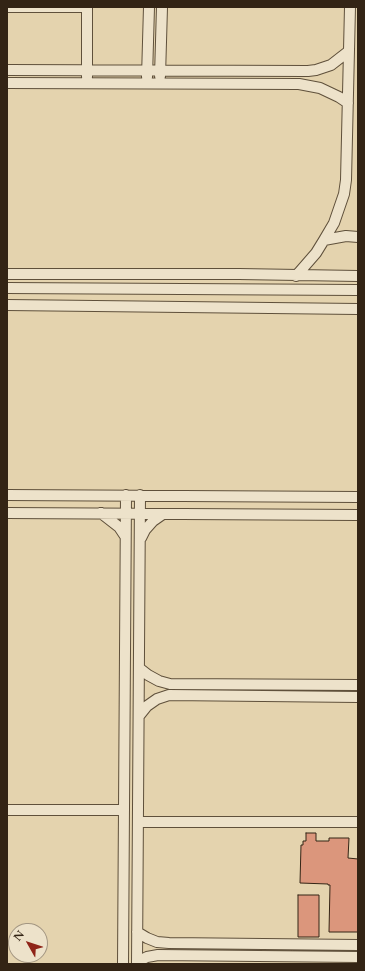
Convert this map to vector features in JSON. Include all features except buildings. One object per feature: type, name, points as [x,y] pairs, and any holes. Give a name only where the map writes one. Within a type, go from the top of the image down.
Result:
[{"type":"street","points":[[7,7],[87,7],[87,84]]},
{"type":"street","points":[[147,84],[149,7]]},
{"type":"street","points":[[160,84],[162,7]]},
{"type":"street","points":[[296,276],[311,259],[324,240],[338,212],[344,194],[346,180],[350,7]]},
{"type":"street","points":[[7,70],[316,70],[331,65],[349,51]]},
{"type":"street","points":[[195,70],[195,84]]},
{"type":"street","points":[[7,83],[299,84],[310,85],[330,92],[348,103]]},
{"type":"street","points":[[324,240],[341,237],[358,237]]},
{"type":"street","points":[[7,274],[358,276]]},
{"type":"street","points":[[146,274],[146,288]]},
{"type":"street","points":[[7,288],[358,290]]},
{"type":"street","points":[[7,305],[358,309]]},
{"type":"street","points":[[7,495],[358,497]]},
{"type":"street","points":[[123,964],[126,495]]},
{"type":"street","points":[[137,963],[140,495]]},
{"type":"street","points":[[7,513],[358,515]]},
{"type":"street","points":[[101,513],[125,536]]},
{"type":"street","points":[[140,540],[149,525],[163,514]]},
{"type":"street","points":[[139,668],[159,681],[170,684],[358,685]]},
{"type":"street","points":[[139,716],[147,706],[157,699],[169,695],[358,697]]},
{"type":"street","points":[[7,810],[124,810]]},
{"type":"street","points":[[138,822],[358,822]]},
{"type":"street","points":[[137,932],[157,942],[169,943],[358,945]]},
{"type":"street","points":[[137,963],[147,957],[158,955],[358,957]]}]
